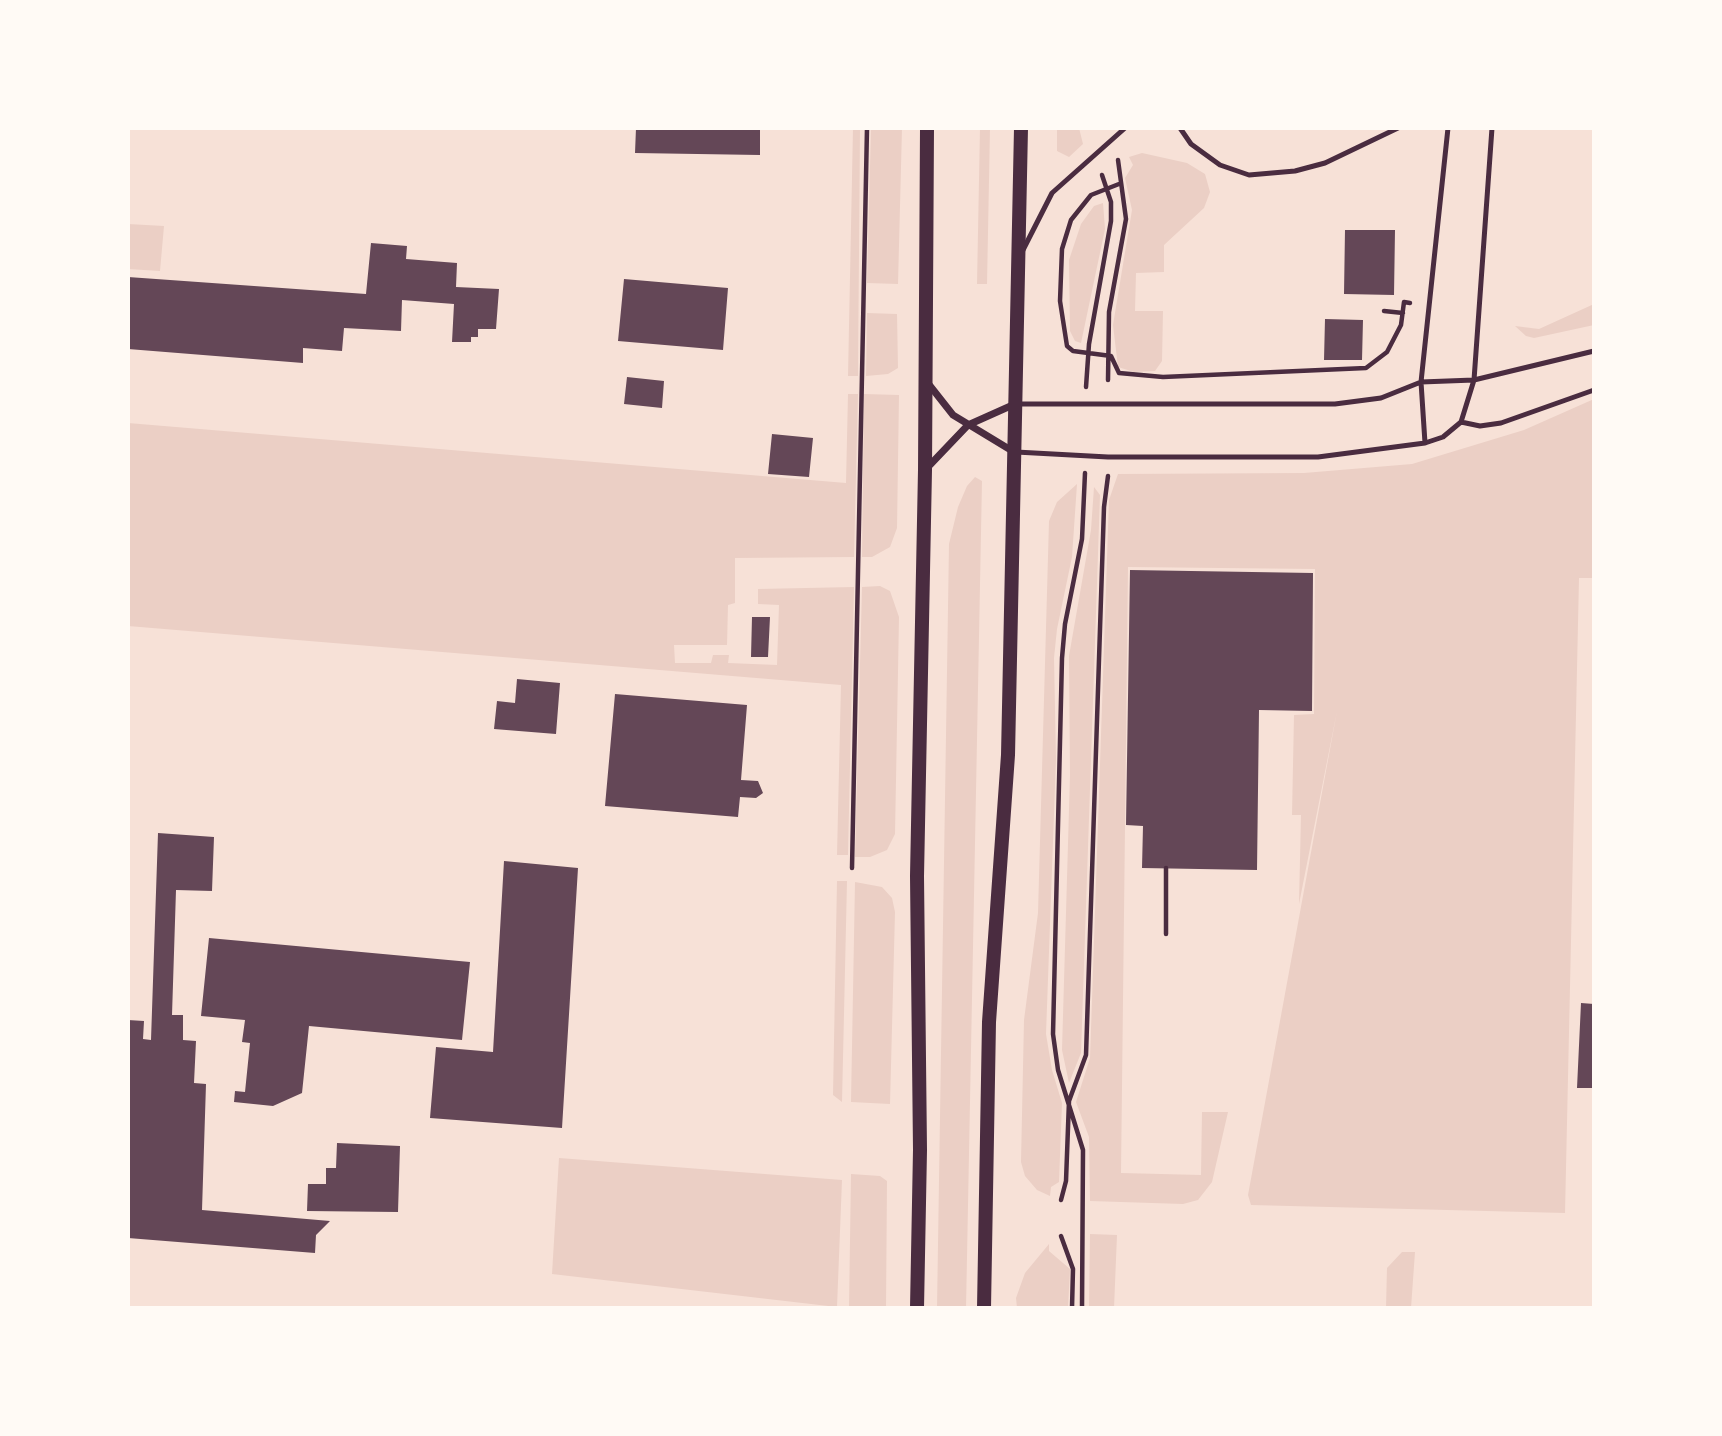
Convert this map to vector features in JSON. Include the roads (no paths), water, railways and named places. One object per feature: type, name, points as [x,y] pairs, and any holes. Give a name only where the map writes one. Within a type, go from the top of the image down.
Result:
[{"type":"main road","points":[[917,1308],[920,1150],[917,876],[925,470],[927,128]]},
{"type":"main road","points":[[984,1308],[989,1022],[1009,755],[1021,128]]},
{"type":"street","points":[[924,379],[953,415],[1014,452]]},
{"type":"street","points":[[925,470],[968,425],[1015,404]]},
{"type":"lane","points":[[1019,257],[1052,193],[1125,128]]},
{"type":"lane","points":[[1180,128],[1191,144],[1220,165],[1249,175],[1295,171],[1325,163],[1398,128]]},
{"type":"lane","points":[[1424,443],[1421,383],[1448,128]]},
{"type":"lane","points":[[1014,452],[1084,457],[1318,457],[1424,443],[1443,437],[1461,422],[1475,380],[1492,128]]},
{"type":"lane","points":[[1015,404],[1335,404],[1381,398],[1421,383],[1475,380],[1594,351]]},
{"type":"lane","points":[[1461,422],[1480,426],[1501,423],[1594,390]]}]
